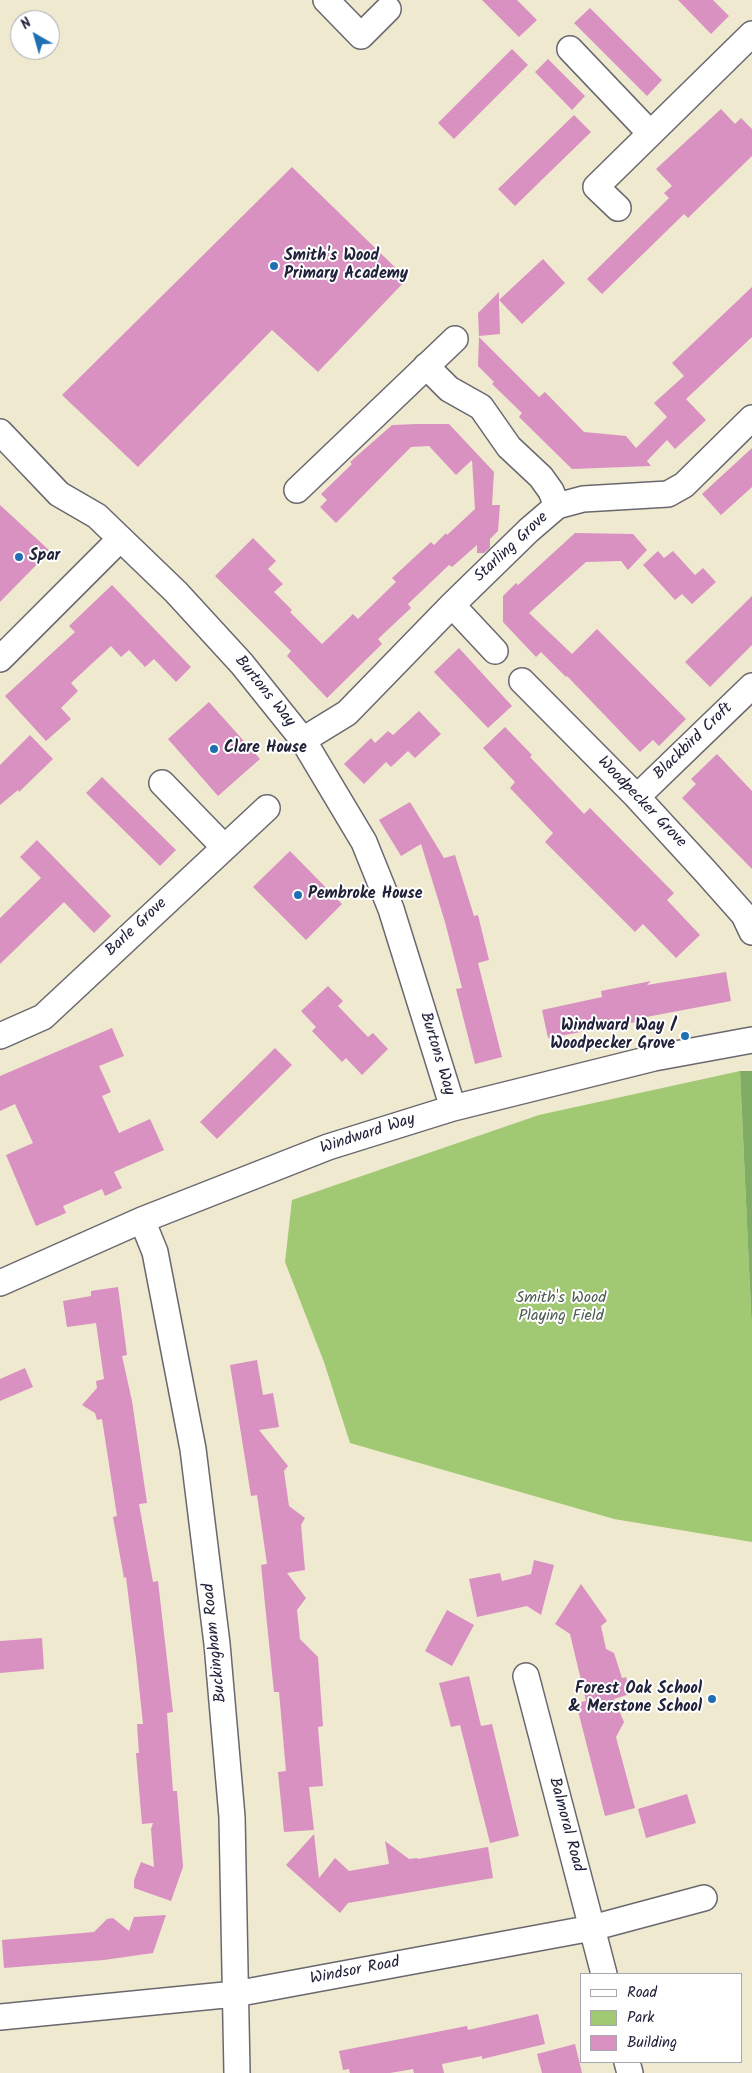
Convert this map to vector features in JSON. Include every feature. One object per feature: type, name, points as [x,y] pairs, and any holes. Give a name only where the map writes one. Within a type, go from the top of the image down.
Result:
[{"type":"street","points":[[326,0],[361,36],[388,9]]},
{"type":"street","points":[[618,208],[596,188],[752,34]]},
{"type":"street","points":[[570,48],[650,133]]},
{"type":"street","points":[[297,490],[455,339]]},
{"type":"street","points":[[426,366],[449,389],[481,407],[510,447],[541,477],[551,491],[557,506]]},
{"type":"street","name":"Starling Grove","points":[[303,740],[347,713],[452,605],[529,530],[557,506],[583,499],[668,494],[684,485],[743,426]]},
{"type":"street","name":"Burtons Way","points":[[0,432],[59,494],[97,516],[176,592],[236,656],[303,740],[364,842],[391,909],[453,1108]]},
{"type":"street","points":[[0,659],[120,539]]},
{"type":"street","points":[[452,605],[494,651]]},
{"type":"street","name":"Woodpecker Grove","points":[[522,681],[637,797],[744,915],[752,932]]},
{"type":"street","name":"Blackbird Croft","points":[[637,797],[752,686]]},
{"type":"street","points":[[162,784],[224,847]]},
{"type":"street","name":"Barle Grove","points":[[0,1036],[43,1017],[267,808]]},
{"type":"street","name":"Windward Way","points":[[0,1283],[142,1220],[328,1147],[453,1108],[654,1058],[752,1040]]},
{"type":"street","name":"Buckingham Road","points":[[142,1220],[155,1252],[193,1449],[217,1644],[232,1817],[237,2073]]},
{"type":"street","name":"Balmoral Road","points":[[526,1676],[604,1973]]},
{"type":"street","name":"Windsor Road","points":[[0,2017],[235,1994],[592,1928],[704,1898]]},
{"type":"green space","name":"Smith's Wood Playing Field","points":[[740,1071],[752,1333],[752,1542],[614,1519],[350,1443],[324,1362],[285,1262],[292,1200],[539,1115]]},
{"type":"green space","points":[[740,1071],[752,1071],[752,1333]]},
{"type":"building","points":[[482,0],[517,0],[537,20],[519,37]]},
{"type":"building","points":[[678,0],[713,0],[729,16],[711,34]]},
{"type":"building","points":[[590,8],[662,80],[647,96],[574,23]]},
{"type":"building","points":[[512,49],[528,65],[454,139],[438,123]]},
{"type":"building","points":[[548,59],[585,96],[572,110],[535,72]]},
{"type":"building","points":[[721,109],[735,124],[741,118],[752,129],[752,156],[688,218],[684,214],[602,294],[587,279],[669,198],[664,193],[672,186],[656,169]]},
{"type":"building","points":[[574,115],[591,132],[515,206],[498,189]]},
{"type":"building","points":[[292,167],[407,279],[318,372],[272,330],[138,467],[62,395]]},
{"type":"building","points":[[543,259],[565,283],[522,324],[499,300]]},
{"type":"building","points":[[752,287],[752,337],[686,399],[706,420],[675,449],[667,440],[647,461],[651,466],[572,469],[519,417],[522,413],[492,384],[494,382],[478,366],[479,337],[539,397],[545,392],[584,432],[626,436],[636,448],[667,417],[654,403],[684,376],[672,363]]},
{"type":"building","points":[[499,292],[500,334],[479,336],[478,313]]},
{"type":"building","points":[[449,424],[494,472],[492,505],[500,505],[498,531],[490,539],[490,548],[484,553],[477,553],[477,545],[452,567],[449,565],[408,604],[411,608],[378,639],[382,644],[327,698],[287,656],[291,651],[215,576],[253,538],[276,561],[268,569],[283,584],[274,592],[292,610],[290,612],[322,644],[353,614],[358,619],[396,582],[392,578],[431,542],[434,545],[475,509],[472,460],[456,475],[429,446],[411,447],[336,523],[320,507],[327,500],[321,494],[352,464],[350,462],[392,425]]},
{"type":"building","points":[[752,448],[752,487],[721,515],[702,494]]},
{"type":"building","points":[[0,505],[50,551],[0,602]]},
{"type":"building","points":[[575,533],[633,534],[647,550],[628,570],[621,561],[586,562],[529,613],[572,654],[597,629],[686,719],[659,746],[653,740],[640,752],[567,676],[541,652],[536,657],[503,622],[503,596],[516,583],[518,585]]},
{"type":"building","points":[[658,551],[664,558],[673,551],[695,575],[703,568],[716,582],[692,604],[682,594],[675,600],[643,565]]},
{"type":"building","points":[[112,585],[191,667],[176,682],[154,659],[145,667],[129,650],[121,657],[111,646],[71,683],[78,691],[61,708],[71,719],[46,741],[5,696],[75,632],[69,626]]},
{"type":"building","points":[[752,596],[752,645],[710,687],[685,662]]},
{"type":"building","points":[[459,648],[512,706],[488,728],[434,672]]},
{"type":"building","name":"Clare House","points":[[209,702],[260,759],[218,796],[168,739]]},
{"type":"building","points":[[419,711],[441,734],[415,758],[408,751],[391,767],[386,762],[364,784],[344,764],[371,738],[375,743],[388,731],[393,735]]},
{"type":"building","points":[[505,727],[532,755],[530,757],[584,814],[590,808],[674,893],[667,900],[700,935],[676,958],[643,924],[635,932],[545,842],[553,833],[510,788],[515,782],[483,748]]},
{"type":"building","points":[[30,735],[53,759],[19,792],[18,790],[0,805],[0,765]]},
{"type":"building","points":[[717,754],[752,791],[752,869],[682,798],[696,784],[691,779]]},
{"type":"building","points":[[102,777],[176,850],[160,866],[86,793]]},
{"type":"building","points":[[410,802],[444,858],[455,855],[474,916],[478,915],[489,960],[478,963],[502,1057],[475,1064],[456,989],[462,988],[445,922],[421,844],[401,856],[379,820]]},
{"type":"building","points":[[37,840],[111,916],[94,933],[64,902],[0,964],[0,918],[41,878],[20,857]]},
{"type":"building","name":"Pembroke House","points":[[290,851],[342,904],[306,940],[253,887]]},
{"type":"building","points":[[726,972],[731,1001],[641,1018],[642,1021],[548,1038],[542,1010],[602,997],[601,991],[651,981],[647,985]]},
{"type":"building","points":[[328,986],[343,1001],[338,1006],[368,1037],[373,1033],[388,1049],[362,1075],[346,1058],[342,1062],[312,1031],[316,1027],[301,1011]]},
{"type":"building","points":[[112,1028],[124,1056],[99,1066],[111,1092],[102,1096],[119,1133],[150,1119],[164,1150],[114,1172],[122,1188],[105,1196],[102,1189],[63,1206],[66,1213],[36,1226],[6,1155],[33,1143],[15,1104],[0,1111],[0,1076]]},
{"type":"building","points":[[275,1048],[292,1065],[217,1139],[200,1122]]},
{"type":"building","points":[[118,1287],[127,1355],[122,1356],[132,1401],[147,1503],[139,1504],[153,1582],[158,1581],[173,1712],[167,1713],[173,1791],[177,1791],[183,1867],[171,1901],[134,1888],[134,1880],[141,1862],[154,1867],[151,1829],[153,1823],[142,1824],[136,1753],[139,1753],[137,1724],[143,1724],[136,1658],[126,1577],[124,1578],[113,1517],[117,1516],[102,1419],[97,1420],[95,1413],[82,1405],[97,1388],[96,1381],[104,1379],[96,1323],[67,1327],[63,1301],[91,1296],[91,1291]]},
{"type":"building","points":[[257,1360],[263,1395],[273,1393],[279,1427],[259,1430],[288,1466],[284,1471],[289,1506],[305,1518],[301,1525],[305,1570],[287,1573],[306,1598],[297,1610],[300,1639],[318,1657],[323,1726],[318,1727],[323,1786],[309,1787],[314,1830],[284,1832],[278,1772],[286,1771],[279,1692],[274,1692],[261,1565],[267,1564],[257,1495],[251,1496],[230,1365]]},
{"type":"building","points":[[25,1368],[33,1387],[0,1401],[0,1379]]},
{"type":"building","points":[[534,1560],[554,1565],[541,1615],[527,1606],[477,1617],[469,1579],[500,1573],[502,1581],[531,1574]]},
{"type":"building","points":[[581,1584],[607,1621],[601,1626],[606,1649],[614,1653],[622,1678],[626,1677],[630,1694],[614,1699],[624,1722],[616,1737],[635,1808],[605,1816],[576,1703],[586,1701],[570,1634],[555,1624]]},
{"type":"building","points":[[447,1610],[474,1625],[452,1666],[425,1651]]},
{"type":"building","points":[[42,1638],[44,1669],[0,1673],[0,1641]]},
{"type":"building","points":[[469,1676],[481,1726],[492,1724],[519,1836],[490,1843],[460,1725],[451,1727],[439,1683]]},
{"type":"building","points":[[687,1794],[696,1823],[646,1838],[638,1809]]},
{"type":"building","points":[[314,1834],[319,1878],[335,1858],[349,1871],[389,1864],[385,1841],[409,1859],[488,1847],[493,1878],[348,1903],[340,1913],[286,1865]]},
{"type":"building","points":[[166,1915],[153,1953],[104,1960],[4,1968],[2,1940],[94,1932],[107,1919],[113,1918],[129,1931],[134,1917]]},
{"type":"building","points":[[538,2014],[545,2044],[482,2059],[482,2056],[442,2064],[444,2073],[414,2073],[413,2069],[390,2073],[350,2073],[349,2069],[343,2070],[339,2051],[467,2026],[468,2030]]},
{"type":"building","points":[[575,2044],[582,2073],[542,2073],[537,2054]]},
{"type":"place","name":"Smith's Wood Primary Academy","points":[[274,266]]},
{"type":"place","name":"Spar","points":[[19,557]]},
{"type":"place","name":"Clare House","points":[[214,749]]},
{"type":"place","name":"Pembroke House","points":[[298,895]]},
{"type":"place","name":"Windward Way / Woodpecker Grove","points":[[685,1036]]},
{"type":"place","name":"Forest Oak School & Merstone School","points":[[712,1699]]}]
